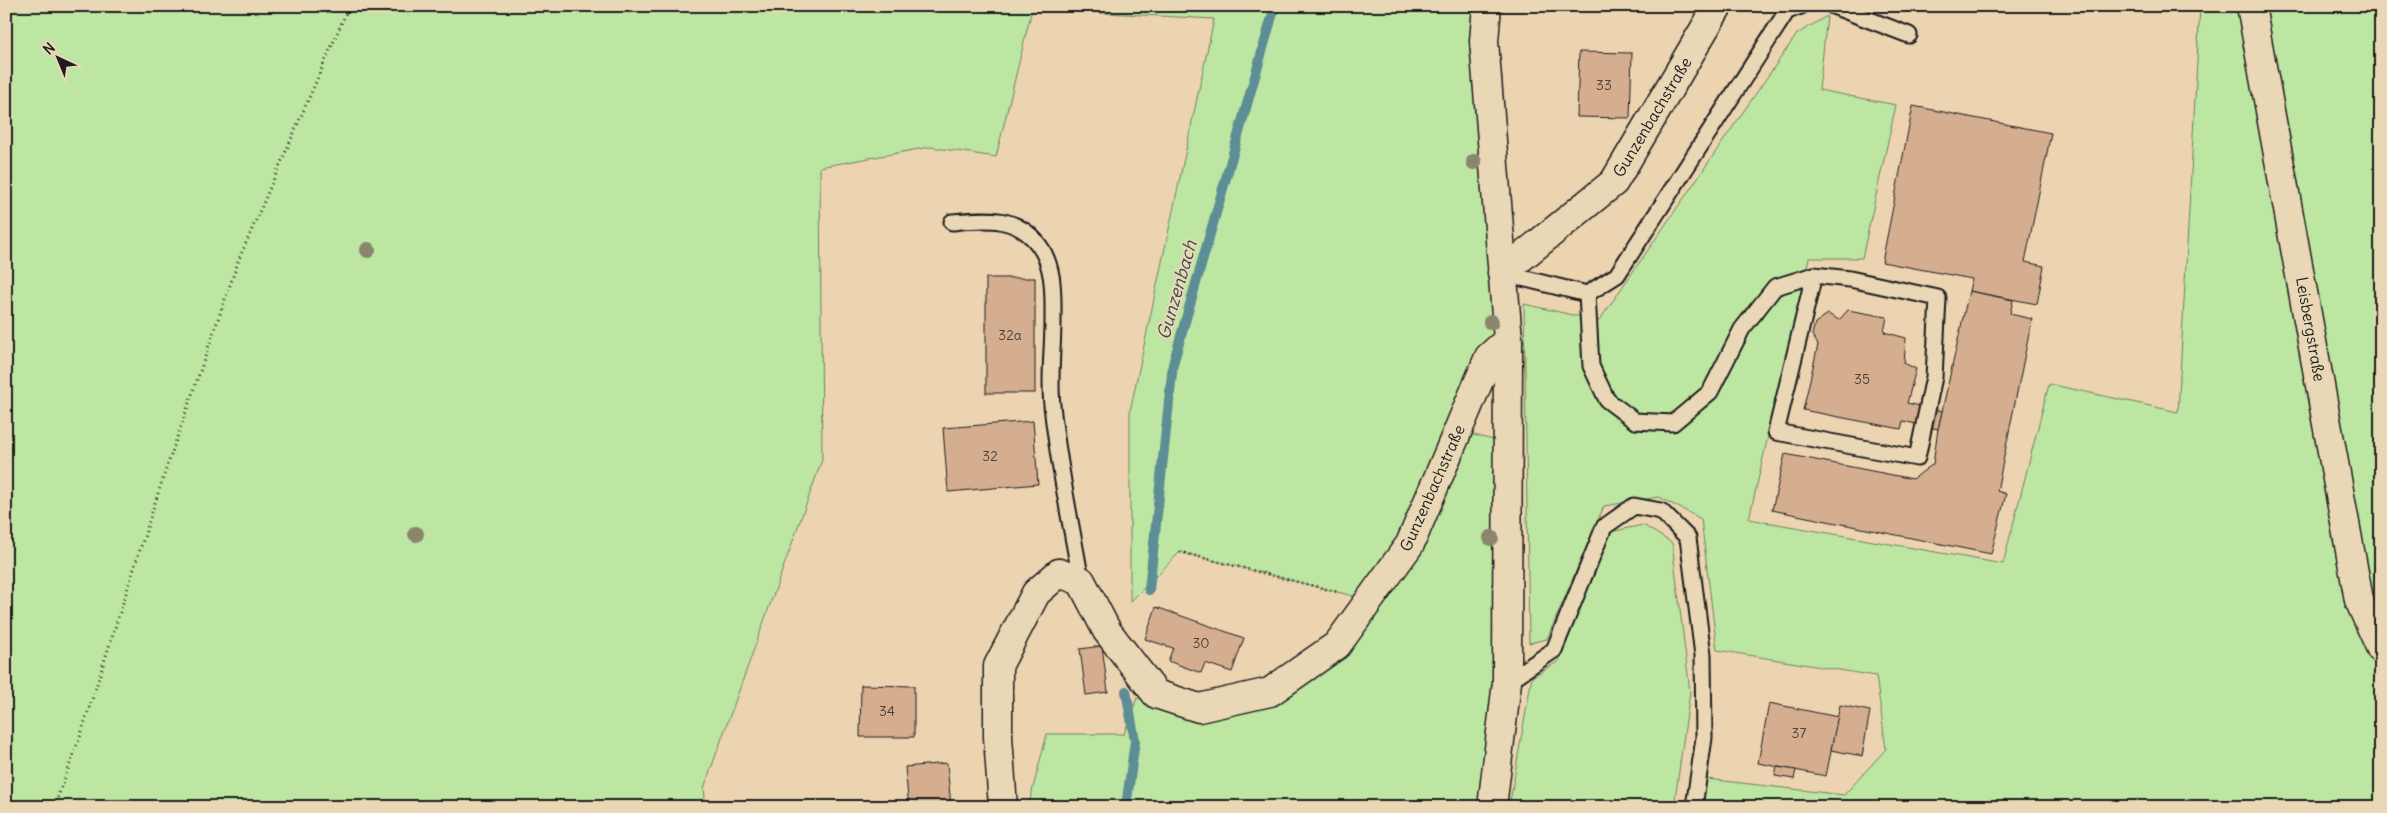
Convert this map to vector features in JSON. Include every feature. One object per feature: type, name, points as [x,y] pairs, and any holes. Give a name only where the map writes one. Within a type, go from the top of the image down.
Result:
[{"type":"street","points":[[1487,6],[1484,41],[1508,340],[1507,682],[1492,807]]},
{"type":"street","name":"Gunzenbachstraße","points":[[1502,273],[1614,182],[1718,6]]},
{"type":"street","name":"Leisbergstraße","points":[[2251,6],[2359,600],[2381,649]]},
{"type":"street","name":"Gunzenbachstraße","points":[[1081,581],[1107,631],[1156,694],[1199,708],[1270,692],[1338,645],[1410,544],[1489,357],[1508,340]]},
{"type":"street","points":[[1003,807],[998,737],[998,666],[1036,592],[1059,573],[1081,581]]},
{"type":"lane","points":[[1502,273],[1587,294],[1616,275],[1788,11],[1801,6]]},
{"type":"lane","points":[[1833,6],[1909,35]]},
{"type":"lane","points":[[952,222],[994,219],[1023,229],[1039,245],[1050,266],[1053,299],[1052,403],[1062,477],[1081,581]]},
{"type":"lane","points":[[1587,294],[1591,366],[1607,400],[1635,421],[1673,423],[1710,392],[1742,329],[1775,287],[1814,275],[1850,279],[1938,298],[1934,377],[1917,458],[1776,432],[1814,275]]},
{"type":"lane","points":[[1507,682],[1554,650],[1604,527],[1634,506],[1661,511],[1688,538],[1700,616],[1703,655],[1704,738],[1694,807]]},
{"type":"path","points":[[54,807],[80,737],[162,481],[239,259],[349,6]]},
{"type":"path","points":[[1180,552],[1369,600]]},
{"type":"green space","points":[[6,6],[1487,6],[1508,340],[1458,431],[1509,444],[1492,807],[1028,807],[1047,734],[1124,734],[1137,698],[1199,708],[1270,692],[1369,600],[1180,552],[1130,602],[1130,411],[1214,19],[1032,9],[996,157],[930,147],[820,167],[822,460],[704,788],[706,807],[6,807]]},
{"type":"green space","points":[[2200,6],[2381,6],[2381,807],[1702,807],[1707,779],[1844,795],[1886,749],[1876,676],[1717,650],[1701,519],[1659,497],[1604,506],[1547,639],[1529,643],[1524,304],[1599,321],[1797,34],[1827,16],[1819,90],[1896,105],[1862,258],[1809,258],[1749,519],[2003,564],[2049,384],[2178,412]]},
{"type":"green space","points":[[1643,525],[1672,543],[1690,692],[1674,807],[1509,807],[1532,677],[1559,661],[1610,532]]},
{"type":"building","points":[[1579,52],[1632,53],[1630,118],[1577,117]]},
{"type":"building","points":[[1913,106],[2051,133],[2025,262],[2044,266],[2037,304],[1969,291],[1972,279],[1882,262]]},
{"type":"building","points":[[986,278],[1035,278],[1035,393],[986,393]]},
{"type":"building","points":[[1969,291],[2013,300],[2010,314],[2032,319],[1997,491],[2006,494],[1991,554],[1772,510],[1785,454],[1913,479],[1933,464],[1938,429]]},
{"type":"building","points":[[1848,310],[1887,317],[1884,332],[1906,338],[1904,363],[1916,369],[1907,403],[1942,411],[1938,429],[1903,421],[1901,429],[1803,410],[1818,345],[1812,335],[1815,323],[1828,314],[1839,320]]},
{"type":"building","points":[[1033,421],[1038,484],[948,492],[943,428]]},
{"type":"building","points":[[1156,607],[1244,638],[1232,672],[1205,663],[1201,673],[1168,661],[1173,648],[1145,639]]},
{"type":"building","points":[[1102,646],[1108,692],[1086,695],[1080,649]]},
{"type":"building","points":[[861,685],[914,686],[914,737],[860,737]]},
{"type":"building","points":[[1769,703],[1838,717],[1826,776],[1758,763]]},
{"type":"building","points":[[1840,705],[1870,711],[1862,756],[1831,750]]},
{"type":"building","points":[[947,763],[951,807],[909,807],[905,767]]},
{"type":"building","points":[[1777,767],[1796,770],[1794,779],[1775,776]]},
{"type":"waterway","name":"Gunzenbach","points":[[1149,590],[1173,364],[1275,6]]},
{"type":"waterway","name":"Gunzenbach","points":[[1126,691],[1135,741],[1126,807]]}]
